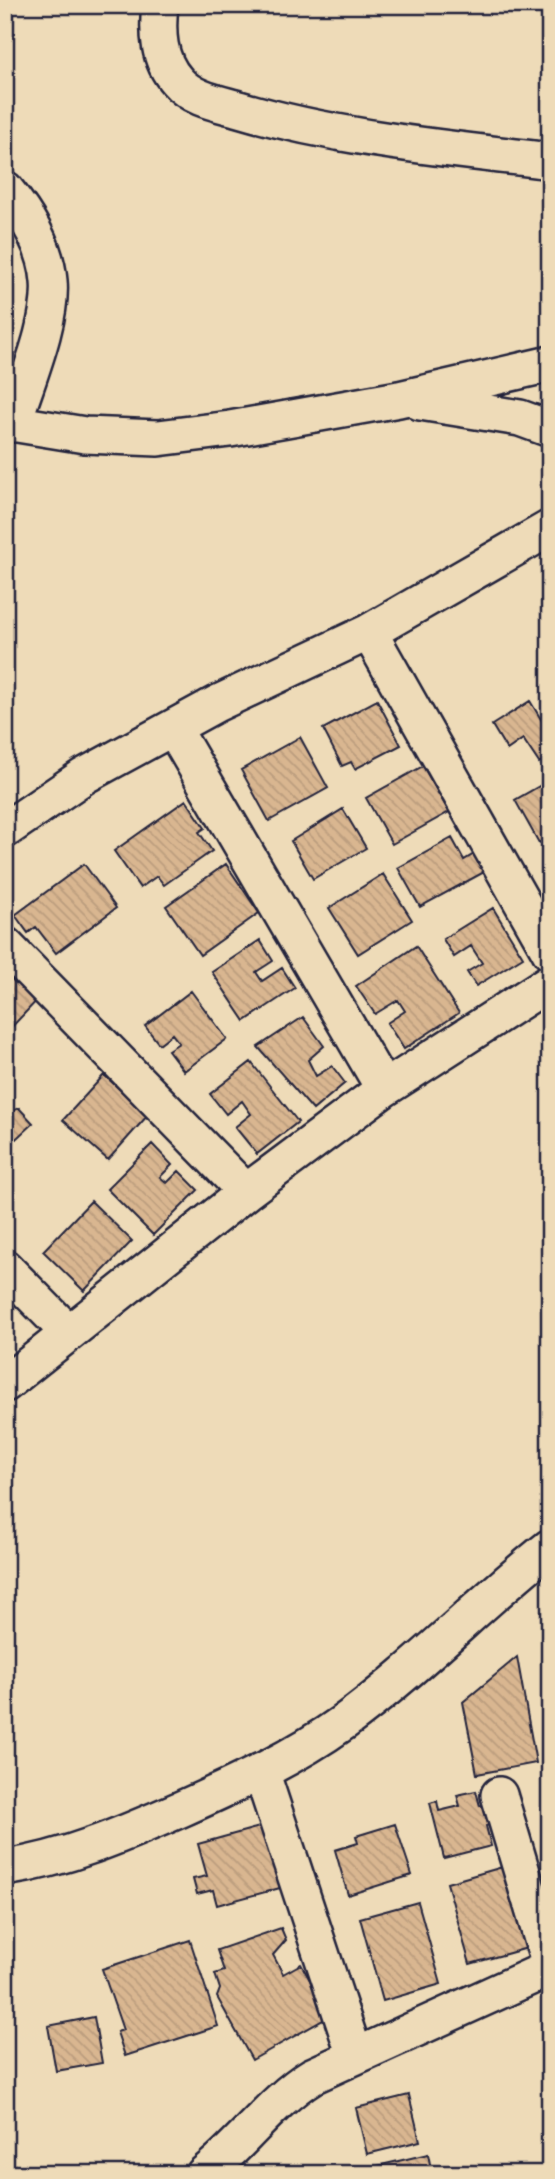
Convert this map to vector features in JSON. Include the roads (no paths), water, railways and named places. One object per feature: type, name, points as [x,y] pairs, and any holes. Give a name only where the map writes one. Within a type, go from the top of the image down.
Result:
[{"type":"street","points":[[160,5],[157,34],[164,61],[177,82],[198,97],[261,116],[366,138],[550,161]]},
{"type":"street","points":[[5,189],[27,217],[43,254],[50,282],[45,322],[9,423],[85,435],[158,438],[230,429],[399,399],[550,364]]},
{"type":"street","points":[[399,399],[520,418],[550,429]]},
{"type":"street","points":[[5,830],[84,776],[216,704],[369,632],[550,528]]},
{"type":"street","points":[[369,632],[550,952]]},
{"type":"street","points":[[173,728],[384,1089]]},
{"type":"street","points":[[5,945],[246,1192]]},
{"type":"street","points":[[5,1384],[246,1192],[384,1089],[550,982]]},
{"type":"street","points":[[5,1268],[68,1332]]},
{"type":"street","points":[[5,1868],[29,1864],[121,1835],[290,1757],[344,1722],[420,1661],[511,1577],[550,1547]]},
{"type":"street","points":[[261,1771],[355,2056]]},
{"type":"street","points":[[204,2174],[297,2085],[312,2076],[550,1967],[499,1795]]}]
